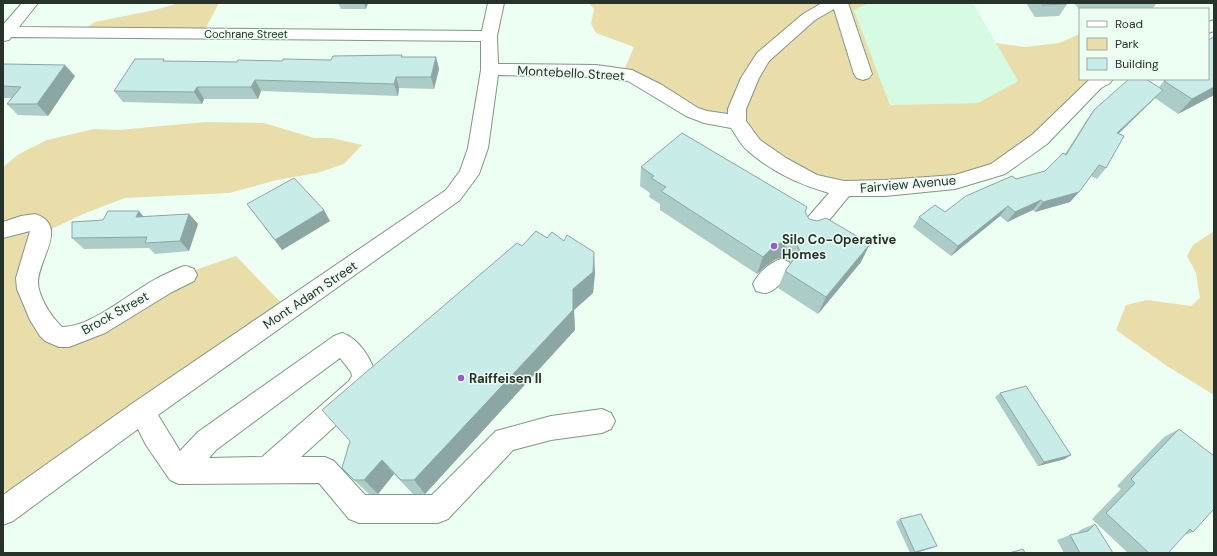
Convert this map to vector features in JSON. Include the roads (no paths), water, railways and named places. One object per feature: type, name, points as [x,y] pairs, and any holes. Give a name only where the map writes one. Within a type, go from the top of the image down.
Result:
[{"type":"street","points":[[4,34],[30,3]]},
{"type":"street","name":"Mont Adam Street","points":[[3,511],[142,411],[453,195],[469,174],[478,148],[490,70],[489,36],[496,3]]},
{"type":"street","points":[[737,122],[737,109],[750,78],[763,57],[809,17],[833,3]]},
{"type":"street","points":[[840,3],[863,74]]},
{"type":"street","name":"Cochrane Street","points":[[4,34],[489,36]]},
{"type":"street","name":"Montebello Street","points":[[490,70],[519,69],[596,71],[632,76],[656,89],[692,112],[704,117],[737,122]]},
{"type":"street","name":"Fairview Avenue","points":[[737,122],[753,145],[779,163],[812,181],[844,189],[885,188],[955,182],[998,169],[1040,139],[1095,84],[1102,80]]},
{"type":"street","points":[[808,230],[844,189]]},
{"type":"street","name":"Brock Street","points":[[3,230],[21,224],[35,222],[42,227],[39,244],[27,282],[32,298],[45,324],[53,333],[60,337],[87,331],[166,284],[186,274]]},
{"type":"street","points":[[764,284],[780,268]]},
{"type":"street","points":[[179,472],[207,442],[342,343],[362,367],[365,378],[358,389],[266,471]]},
{"type":"street","points":[[142,411],[155,436],[179,472]]},
{"type":"street","points":[[179,472],[326,470],[359,509],[438,509],[505,440],[552,428],[602,421]]},
{"type":"place","name":"Silo Co-Operative Homes","points":[[774,246]]},
{"type":"place","name":"Raiffeisen II","points":[[461,378]]}]
